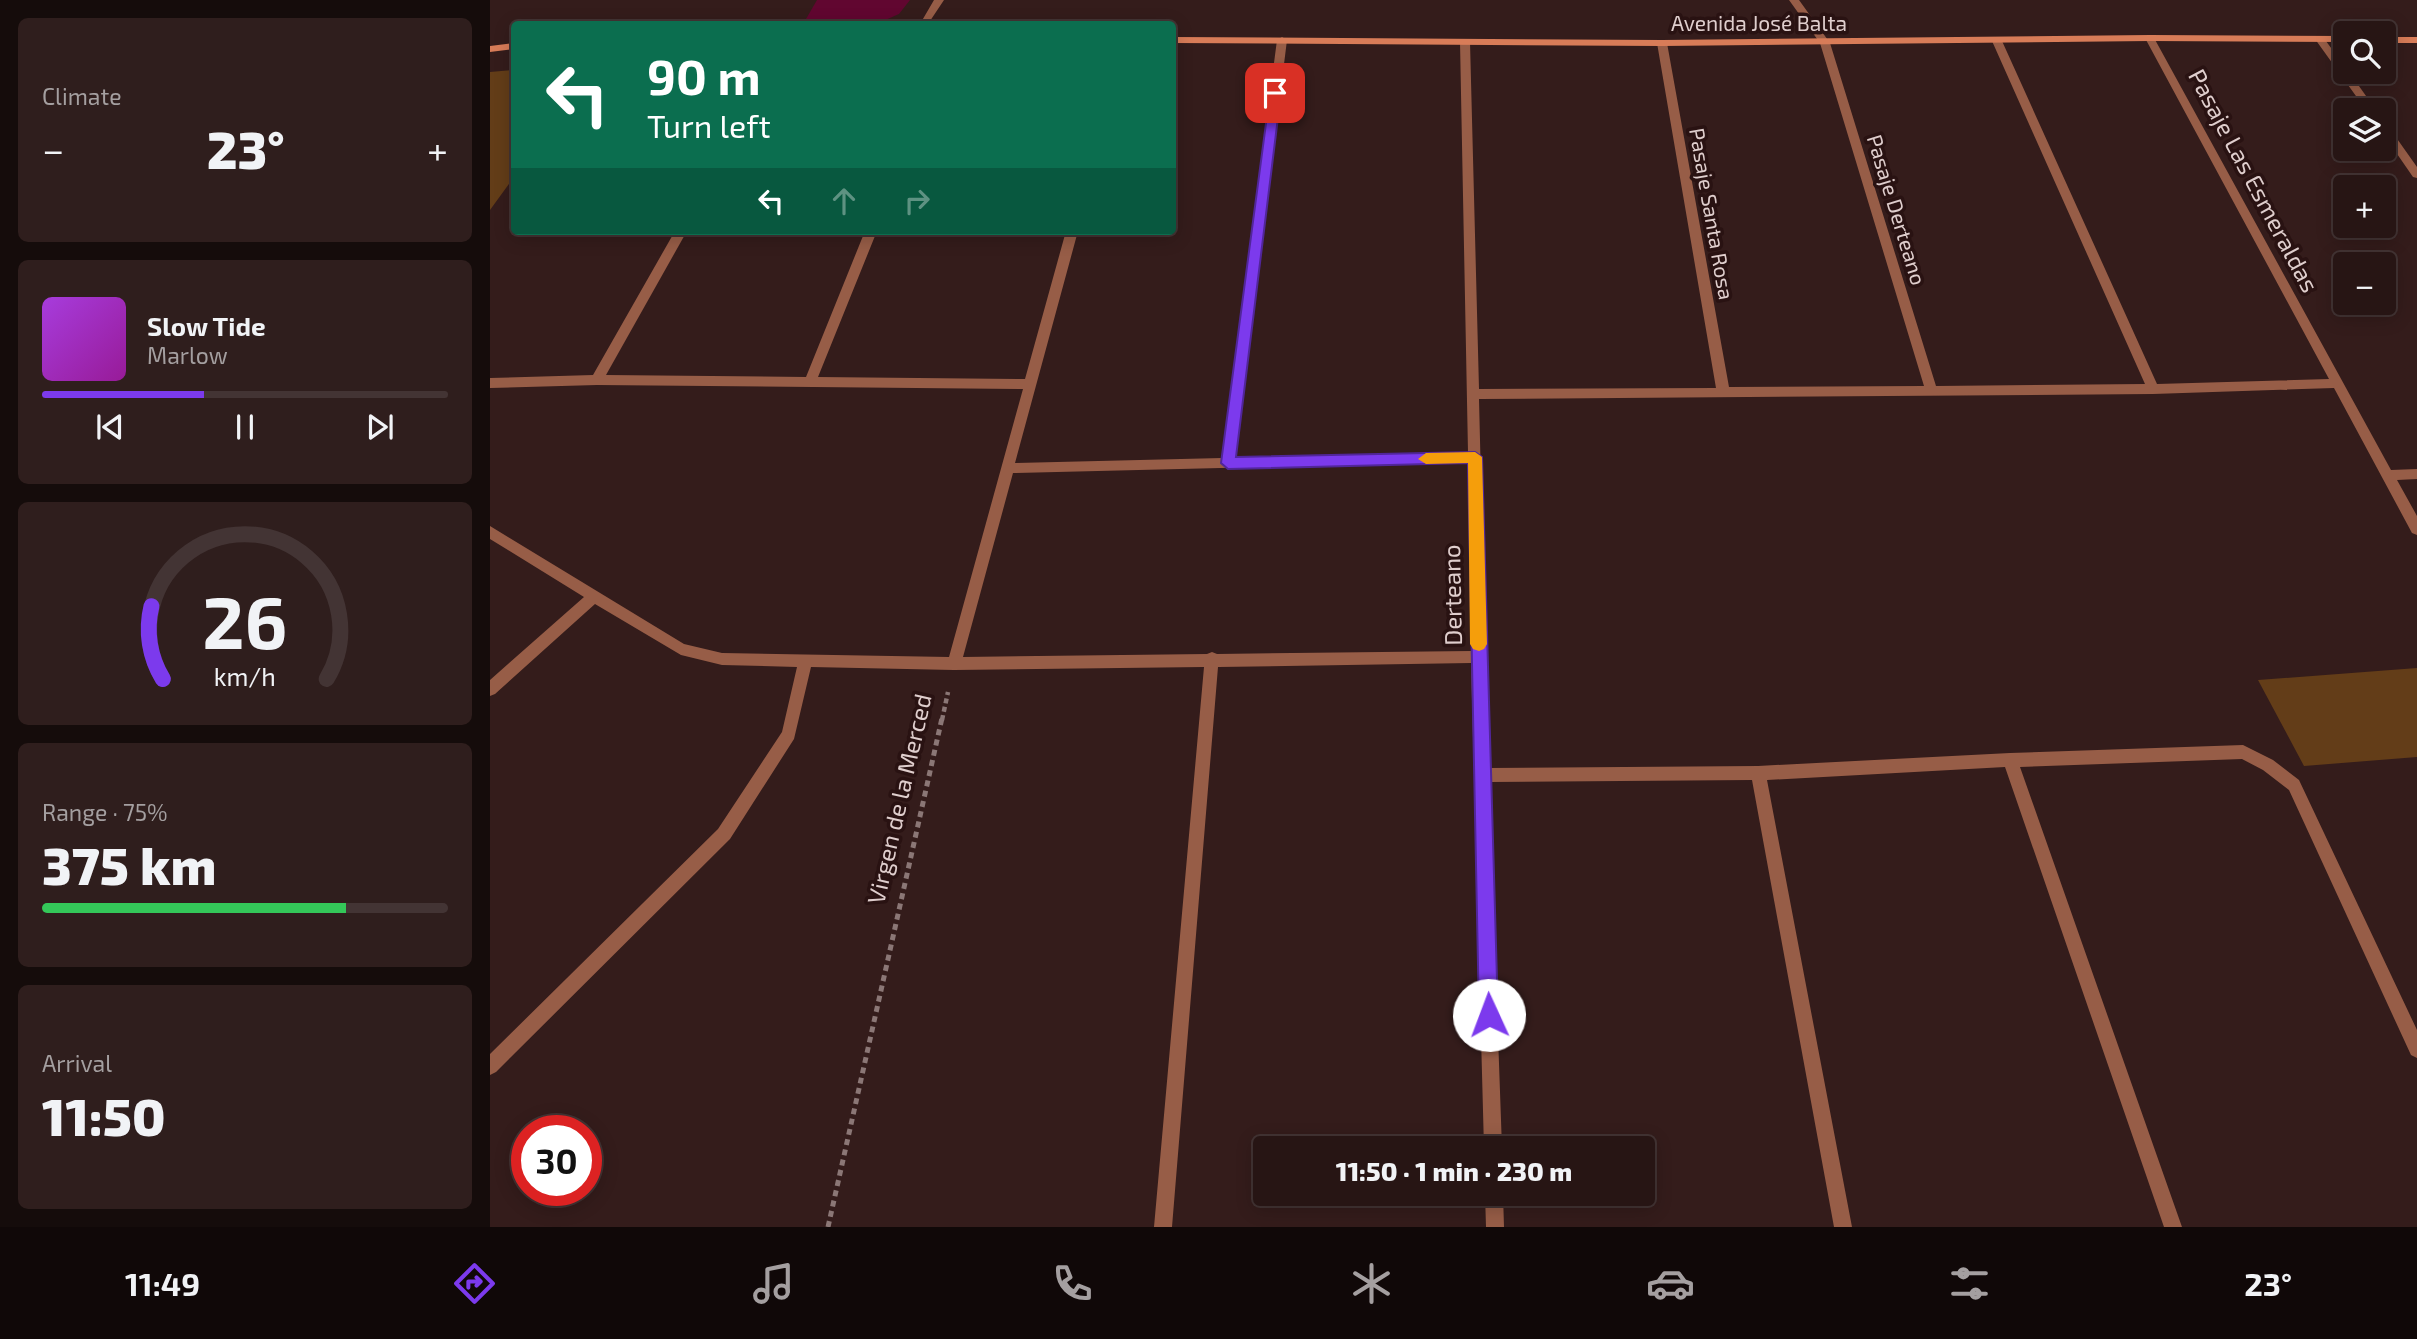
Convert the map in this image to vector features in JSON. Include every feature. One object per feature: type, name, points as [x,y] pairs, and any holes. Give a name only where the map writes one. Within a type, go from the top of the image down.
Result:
[{"type":"main road","name":"Avenida José Balta","points":[[1176,40],[1825,43],[2150,38],[2333,39]]},
{"type":"main road","points":[[2396,40],[2417,40]]},
{"type":"main road","points":[[490,49],[511,46]]},
{"type":"street","points":[[926,21],[939,0]]},
{"type":"street","name":"Pasaje Derteano","points":[[1794,0],[1825,43],[1931,389]]},
{"type":"street","name":"Pasaje Las Esmeraldas","points":[[2150,38],[2417,529]]},
{"type":"street","points":[[2320,39],[2362,98]]},
{"type":"street","points":[[1228,463],[1282,40]]},
{"type":"street","points":[[1997,41],[2153,389]]},
{"type":"street","name":"Derteano","points":[[1465,42],[1481,775],[1493,1136]]},
{"type":"street","name":"Pasaje Santa Rosa","points":[[1662,43],[1723,391]]},
{"type":"street","points":[[2396,145],[2417,175]]},
{"type":"street","points":[[597,380],[679,235]]},
{"type":"street","points":[[810,383],[869,235]]},
{"type":"street","points":[[954,664],[1071,235]]},
{"type":"street","points":[[490,383],[597,380],[1030,384]]},
{"type":"street","points":[[1473,394],[2153,389],[2336,383]]},
{"type":"street","points":[[1007,468],[1475,457]]},
{"type":"street","points":[[2386,475],[2417,474]]},
{"type":"street","points":[[490,532],[681,649],[722,659],[954,664],[1479,657]]},
{"type":"street","points":[[490,689],[594,596]]},
{"type":"street","points":[[1163,1227],[1212,659]]},
{"type":"street","points":[[490,1066],[724,834],[789,734],[805,662]]},
{"type":"street","points":[[1481,775],[1758,773],[2243,752],[2268,765],[2294,785],[2417,1049]]},
{"type":"street","points":[[2010,760],[2173,1227]]},
{"type":"street","points":[[1758,773],[1843,1227]]},
{"type":"street","points":[[1494,1206],[1495,1227]]},
{"type":"path","name":"Virgen de la Merced","points":[[828,1227],[954,664]]},
{"type":"shaded area","points":[[511,70],[511,181],[490,210],[490,72]]},
{"type":"shaded area","points":[[2417,668],[2417,757],[2304,766],[2258,680]]},
{"type":"building","points":[[817,0],[910,0],[899,14],[883,21],[806,19]]},
{"type":"slow traffic","points":[[1426,459],[1475,457],[1479,644]]},
{"type":"route","points":[[1275,93],[1228,463],[1475,457],[1489,1015]]}]
